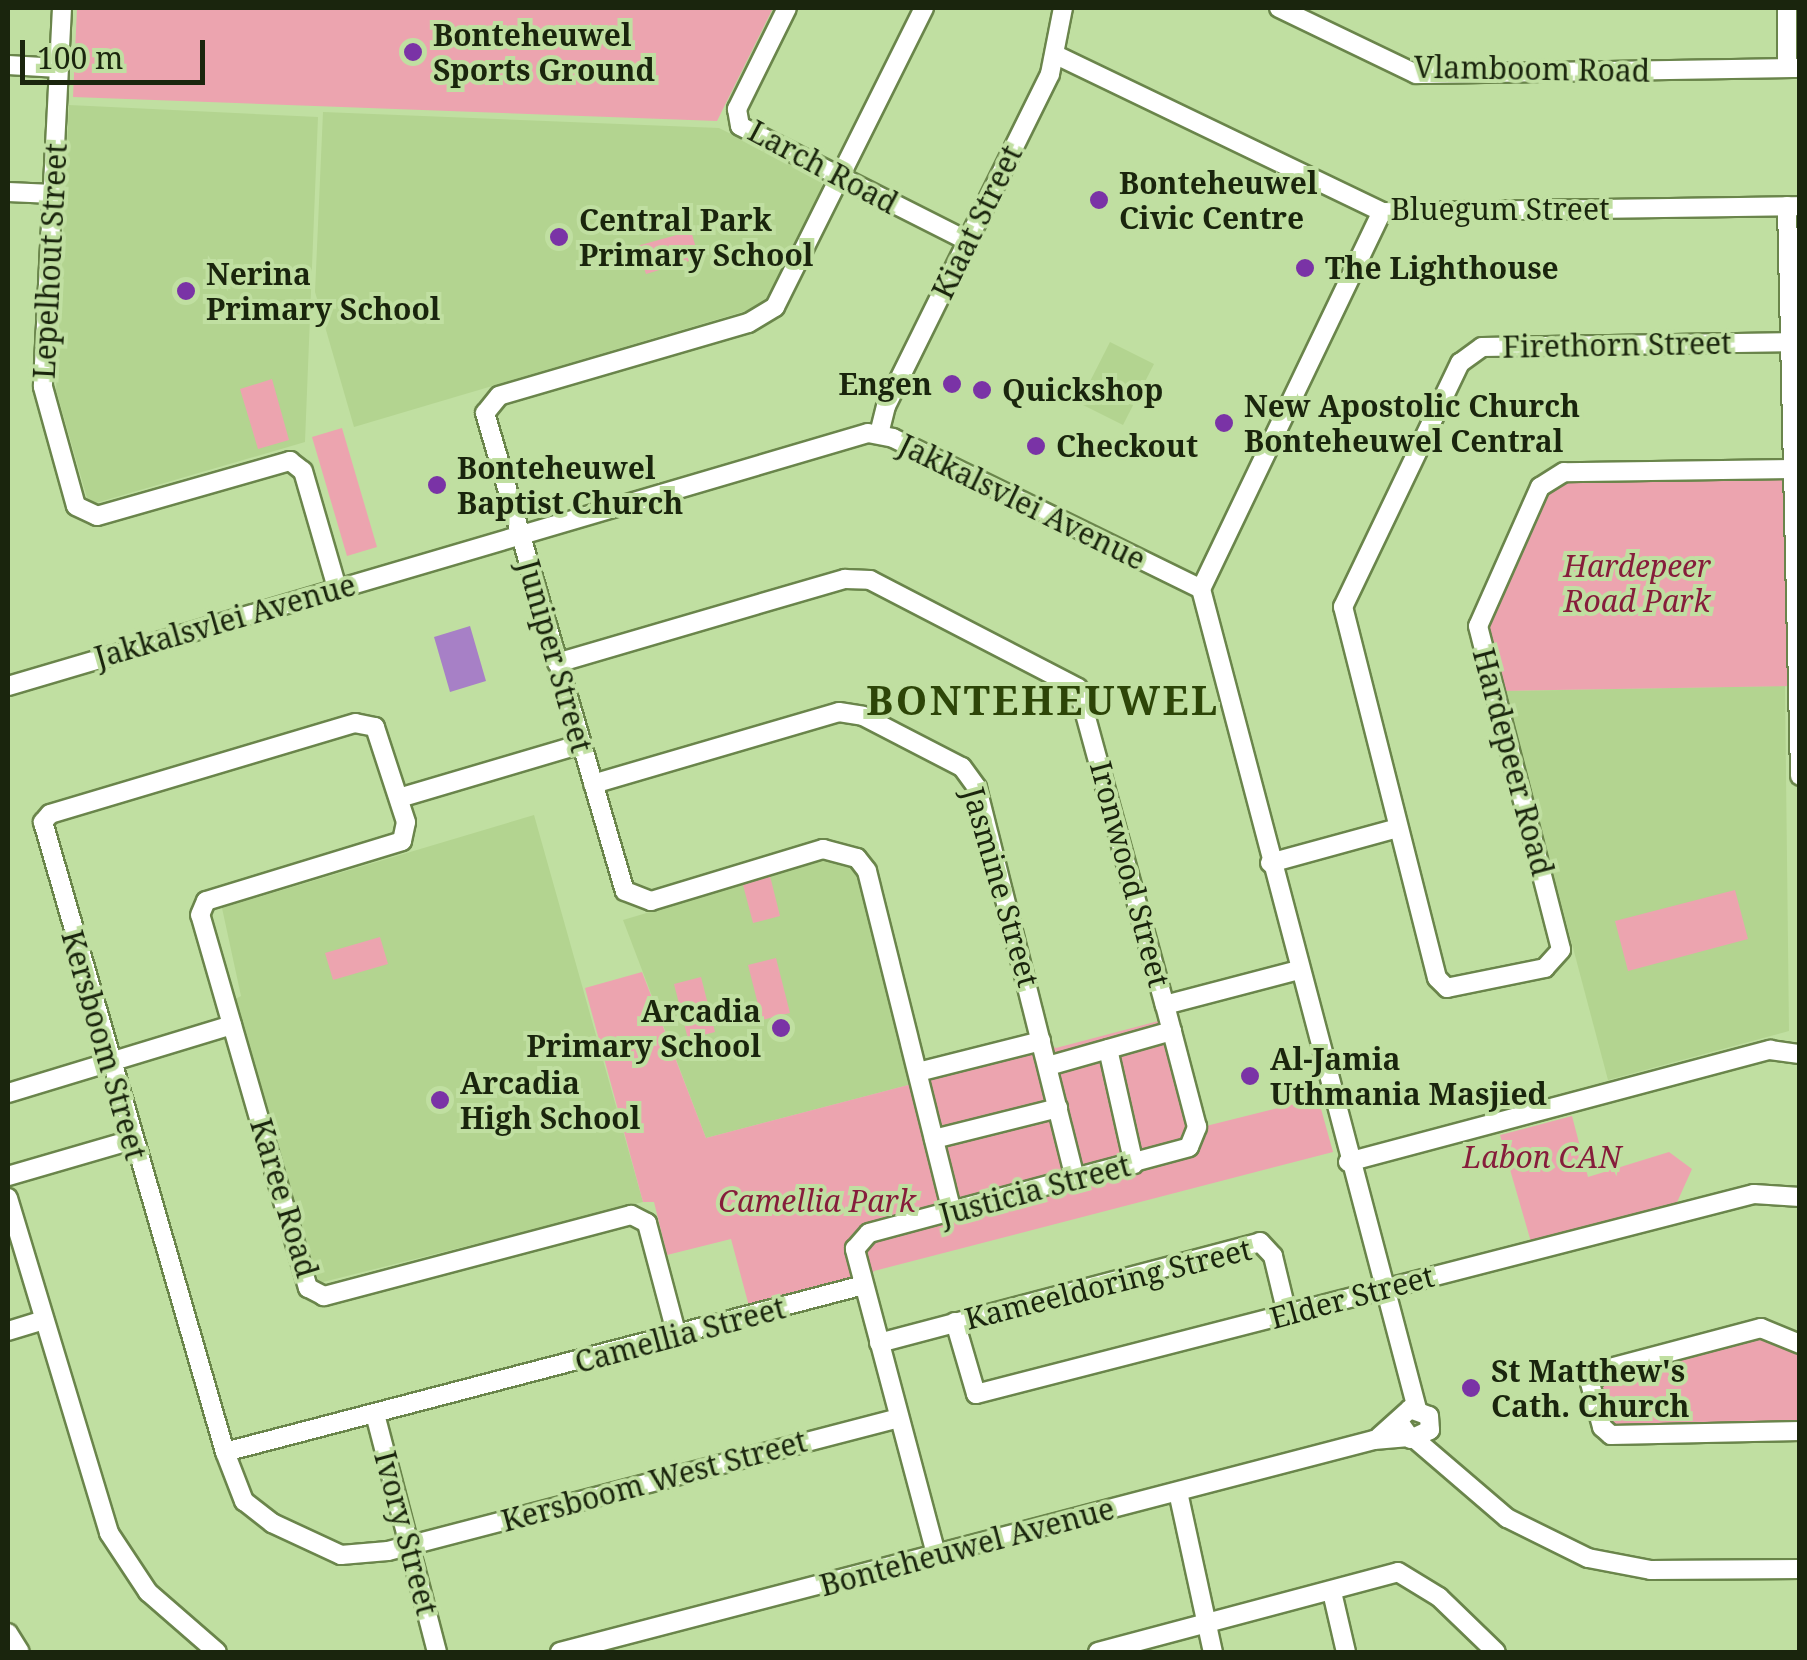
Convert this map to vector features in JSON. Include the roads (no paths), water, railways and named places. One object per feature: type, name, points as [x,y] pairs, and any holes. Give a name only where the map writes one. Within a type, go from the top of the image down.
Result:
[{"type":"street","name":"Lepelhout Street","points":[[62,8],[43,387],[78,510],[97,516],[290,462],[304,476],[336,588]]},
{"type":"street","name":"Larch Road","points":[[787,8],[737,120],[743,129],[968,241]]},
{"type":"street","name":"Juniper Street","points":[[918,1072],[867,871],[857,858],[823,849],[639,901],[623,886],[486,418],[491,400],[763,316],[783,296],[924,8]]},
{"type":"street","name":"Kiaat Street","points":[[879,434],[886,406],[1044,86],[1056,55],[1062,8]]},
{"type":"street","name":"Vlamboom Road","points":[[1279,8],[1416,74],[1793,68]]},
{"type":"street","points":[[1786,8],[1793,68]]},
{"type":"street","name":"Bluegum Street","points":[[1056,55],[1382,212],[1793,206]]},
{"type":"street","points":[[8,65],[59,68]]},
{"type":"street","points":[[1044,86],[1071,74],[1098,76]]},
{"type":"street","points":[[8,192],[53,194]]},
{"type":"street","points":[[1793,206],[1792,470],[1800,776]]},
{"type":"street","points":[[1382,212],[1202,589],[1382,1290],[1412,1425],[1459,1474],[1533,1534],[1588,1558],[1652,1570],[1800,1570]]},
{"type":"street","name":"Firethorn Street","points":[[1398,828],[1343,607],[1466,355],[1482,347],[1794,342]]},
{"type":"street","name":"Jakkalsvlei Avenue","points":[[8,686],[844,438],[879,434],[1202,589]]},
{"type":"street","name":"Hardepeer Road","points":[[1398,828],[1443,986],[1460,990],[1555,963],[1560,945],[1478,632],[1488,593],[1540,487],[1557,474],[1792,470]]},
{"type":"street","name":"Ironwood Street","points":[[557,663],[858,577],[1068,680],[1084,699],[1165,1006],[1298,970]]},
{"type":"street","name":"Jasmine Street","points":[[593,784],[839,712],[863,716],[954,762],[977,788],[1075,1179]]},
{"type":"street","name":"Kersboom Street","points":[[399,798],[379,732],[360,722],[50,814],[42,831],[225,1452],[244,1501],[272,1522],[342,1554],[409,1545]]},
{"type":"street","points":[[399,798],[581,744]]},
{"type":"street","name":"Karee Road","points":[[399,798],[407,827],[398,844],[206,901],[200,915],[308,1288],[324,1296],[632,1216],[647,1222],[677,1336]]},
{"type":"street","points":[[1270,862],[1398,828]]},
{"type":"street","points":[[1048,1066],[1172,1032],[1165,1006]]},
{"type":"street","points":[[8,1093],[232,1025]]},
{"type":"street","name":"Justicia Street","points":[[864,1285],[856,1258],[859,1240],[952,1211],[1181,1151],[1196,1138],[1172,1032]]},
{"type":"street","points":[[952,1211],[918,1072],[1042,1041]]},
{"type":"street","points":[[1108,1049],[1134,1164]]},
{"type":"street","points":[[1348,1162],[1770,1050],[1800,1054]]},
{"type":"street","points":[[934,1138],[1058,1108]]},
{"type":"street","points":[[8,1176],[132,1140]]},
{"type":"street","name":"Elder Street","points":[[955,1322],[976,1394],[1766,1191],[1800,1198]]},
{"type":"street","points":[[8,1198],[109,1532],[148,1592],[217,1652]]},
{"type":"street","name":"Kameeldoring Street","points":[[880,1343],[1260,1242],[1273,1256],[1288,1314]]},
{"type":"street","points":[[864,1285],[936,1554]]},
{"type":"street","name":"Camellia Street","points":[[225,1452],[864,1285]]},
{"type":"street","points":[[8,1331],[44,1320]]},
{"type":"street","points":[[1800,1344],[1761,1328],[1592,1376],[1602,1427],[1612,1435],[1800,1431]]},
{"type":"street","name":"Ivory Street","points":[[375,1414],[437,1652]]},
{"type":"street","name":"Kersboom West Street","points":[[409,1545],[899,1418]]},
{"type":"street","name":"Bonteheuwel Avenue","points":[[560,1652],[608,1646],[936,1554],[1374,1440],[1412,1425]]},
{"type":"street","points":[[1178,1492],[1213,1652]]},
{"type":"street","points":[[1098,1652],[1408,1573],[1496,1652]]},
{"type":"street","points":[[1332,1592],[1346,1652]]},
{"type":"street","points":[[8,1633],[20,1652]]},
{"type":"place","name":"Bonteheuwel Sports Ground","points":[[413,52]]},
{"type":"place","name":"Bonteheuwel Civic Centre","points":[[1099,200]]},
{"type":"place","name":"Central Park Primary School","points":[[559,237]]},
{"type":"place","name":"The Lighthouse","points":[[1305,268]]},
{"type":"place","name":"Nerina Primary School","points":[[186,291]]},
{"type":"place","name":"Engen","points":[[952,384]]},
{"type":"place","name":"Quickshop","points":[[982,390]]},
{"type":"place","name":"New Apostolic Church Bonteheuwel Central","points":[[1224,423]]},
{"type":"place","name":"Checkout","points":[[1036,446]]},
{"type":"place","name":"Bonteheuwel Baptist Church","points":[[437,485]]},
{"type":"place","name":"Arcadia Primary School","points":[[781,1028]]},
{"type":"place","name":"Al-Jamia Uthmania Masjied","points":[[1250,1076]]},
{"type":"place","name":"Arcadia High School","points":[[440,1100]]},
{"type":"place","name":"St Matthew's Cath. Church","points":[[1471,1388]]},
{"type":"district","name":"BONTEHEUWEL","points":[[1043,700]]},
{"type":"park label","name":"Hardepeer Road Park","points":[[1637,583]]},
{"type":"park label","name":"Labon CAN","points":[[1542,1157]]},
{"type":"park label","name":"Camellia Park","points":[[817,1201]]}]
